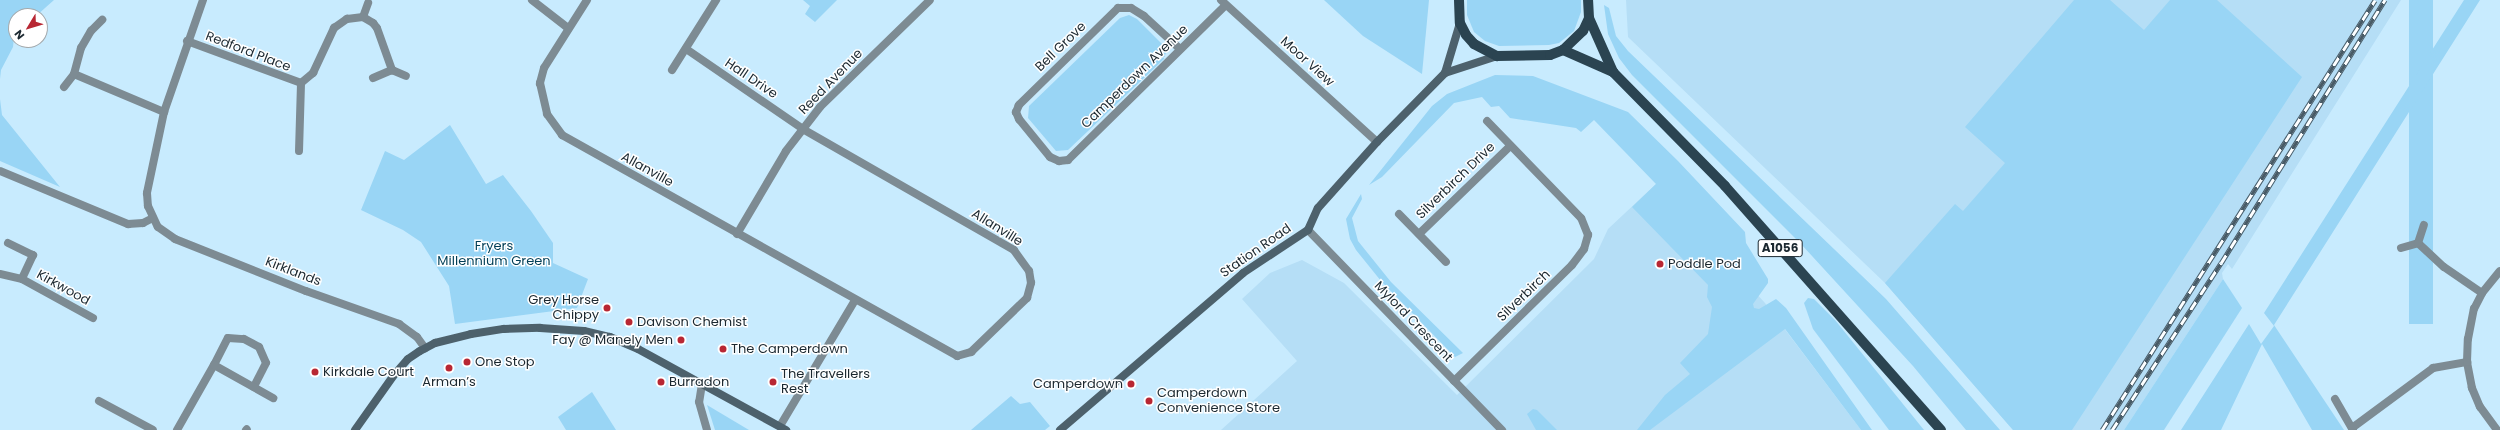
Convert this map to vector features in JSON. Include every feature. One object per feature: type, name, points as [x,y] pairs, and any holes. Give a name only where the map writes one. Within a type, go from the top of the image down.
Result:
[{"type":"main road","points":[[1459,0],[1460,23],[1474,44],[1497,56],[1550,55],[1563,50],[1583,31],[1589,18],[1588,0]]},
{"type":"main road","name":"A1056","points":[[1589,18],[1612,72]]},
{"type":"main road","name":"Station Road","points":[[1445,73],[1460,23]]},
{"type":"main road","name":"A1056","points":[[1563,50],[1612,72],[1725,186],[1941,430]]},
{"type":"main road","name":"Station Road","points":[[1060,430],[1243,273],[1308,230],[1318,208],[1377,142],[1445,73],[1497,56]]},
{"type":"main road","points":[[355,430],[404,363],[425,348],[448,339],[504,329],[540,328],[584,331],[610,337],[638,349],[783,428]]},
{"type":"street","name":"Kirklands","points":[[203,0],[187,41],[164,112],[147,193],[148,206],[158,227],[176,239],[306,291],[399,324],[417,337],[425,348]]},
{"type":"street","points":[[532,0],[568,28]]},
{"type":"street","name":"Allanville","points":[[587,0],[544,68],[540,84],[547,114],[553,125],[562,135],[586,150],[951,353],[963,356],[971,352],[1027,298],[1031,279],[1025,263],[1014,250],[803,129]]},
{"type":"street","points":[[672,70],[716,0]]},
{"type":"street","name":"Reed Avenue","points":[[738,234],[786,151],[820,107],[930,0]]},
{"type":"street","name":"Camperdown Avenue","points":[[1059,161],[1068,160],[1180,49],[1224,2]]},
{"type":"street","name":"Moor View","points":[[1224,2],[1377,142]]},
{"type":"street","points":[[368,3],[363,17],[373,23],[377,28],[392,70]]},
{"type":"street","name":"Bell Grove","points":[[1059,161],[1050,156],[1019,119],[1016,112],[1019,105],[1118,8],[1131,8],[1140,13],[1180,49]]},
{"type":"street","name":"Redford Place","points":[[299,152],[301,83],[312,74],[334,28],[347,20],[363,17]]},
{"type":"street","points":[[64,86],[74,74],[81,48],[91,31],[102,20]]},
{"type":"street","name":"Redford Place","points":[[187,41],[301,83]]},
{"type":"street","name":"Hall Drive","points":[[686,49],[803,129]]},
{"type":"street","points":[[373,78],[392,70],[406,76]]},
{"type":"street","points":[[74,74],[164,112]]},
{"type":"street","name":"Silverbirch Drive","points":[[1486,121],[1581,218]]},
{"type":"street","name":"Silverbirch Drive","points":[[1419,234],[1510,146]]},
{"type":"street","points":[[0,171],[128,224],[143,223],[153,218]]},
{"type":"street","name":"Silverbirch Drive","points":[[1399,214],[1446,262]]},
{"type":"street","name":"Silverbirch","points":[[1454,381],[1572,265],[1584,249],[1588,235],[1581,218]]},
{"type":"street","points":[[2418,243],[2424,225]]},
{"type":"street","name":"Mylord Crescent","points":[[1308,230],[1502,430]]},
{"type":"street","name":"Kirkwood","points":[[8,243],[33,255],[22,279]]},
{"type":"street","points":[[2400,248],[2418,243]]},
{"type":"street","points":[[2418,243],[2444,267],[2482,293]]},
{"type":"street","points":[[2497,430],[2480,407],[2472,388],[2467,362],[2468,339],[2474,308],[2482,293],[2500,271]]},
{"type":"street","name":"Kirkwood","points":[[0,274],[22,279],[93,318]]},
{"type":"street","points":[[783,428],[855,300]]},
{"type":"street","points":[[177,430],[228,338],[244,339],[259,346],[266,363],[254,387]]},
{"type":"street","points":[[2335,399],[2352,429],[2433,368],[2467,362]]},
{"type":"street","points":[[214,365],[273,398]]},
{"type":"street","points":[[702,384],[699,402],[707,430]]},
{"type":"street","points":[[99,401],[153,430]]},
{"type":"shaded area","points":[[1626,0],[2401,0],[2232,269],[2228,264],[2222,273],[2223,279],[2124,430],[2013,430],[1885,283],[1628,37]]},
{"type":"shaded area","points":[[1656,184],[1765,303],[1861,430],[1221,430],[1297,361],[1242,299],[1270,273],[1302,260],[1344,283],[1457,395],[1594,259],[1608,229]]},
{"type":"green space","points":[[0,0],[54,0],[45,8],[8,8],[8,48],[12,48],[1,70],[0,79]]},
{"type":"green space","points":[[803,0],[837,0],[815,22],[805,14],[810,6]]},
{"type":"green space","points":[[1324,0],[1429,0],[1422,74],[1363,36]]},
{"type":"green space","points":[[1467,0],[1581,0],[1581,12],[1574,31],[1559,43],[1549,45],[1499,46],[1485,41],[1474,32],[1467,15]]},
{"type":"green space","points":[[2074,0],[2110,0],[2144,30],[2170,0],[2217,0],[2302,77],[2072,430],[2013,430],[1885,283],[1955,204],[1963,211],[2005,163],[1965,127]]},
{"type":"green space","points":[[2409,0],[2433,0],[2433,324],[2409,324]]},
{"type":"green space","points":[[2464,0],[2480,0],[2274,325],[2344,430],[2312,430],[2262,344],[2221,430],[2181,430],[2249,324],[2261,344],[2274,326],[2264,313]]},
{"type":"green space","points":[[1604,5],[1609,8],[1616,36],[1628,51],[1886,299],[2000,430],[1966,430],[1913,366],[1801,244],[1632,75],[1619,58],[1608,34]]},
{"type":"green space","points":[[1129,15],[1137,19],[1167,49],[1164,59],[1068,150],[1056,151],[1028,118],[1029,106],[1120,18]]},
{"type":"green space","points":[[1495,75],[1533,76],[1628,112],[1678,161],[1745,232],[1746,243],[1768,279],[1768,283],[1753,304],[1754,308],[1759,309],[1776,299],[1786,308],[1872,430],[1861,430],[1785,329],[1650,430],[1637,430],[1665,395],[1690,374],[1680,363],[1708,334],[1712,307],[1707,297],[1708,285],[1632,207],[1656,184],[1594,120],[1581,132],[1576,128],[1510,118],[1499,106],[1491,107],[1482,97],[1454,103],[1382,177],[1369,185],[1432,106],[1447,94]]},
{"type":"green space","points":[[0,99],[2,115],[60,187],[0,161]]},
{"type":"green space","name":"Fryers Millennium Green","points":[[450,125],[486,184],[503,175],[531,211],[553,243],[553,263],[588,279],[577,308],[455,324],[449,286],[421,242],[403,230],[361,210],[385,151],[404,160]]},
{"type":"green space","points":[[1361,194],[1362,199],[1352,218],[1358,241],[1391,282],[1463,353],[1455,357],[1381,281],[1356,250],[1350,239],[1346,219]]},
{"type":"green space","points":[[2223,279],[2242,308],[2164,430],[2124,430]]},
{"type":"green space","points":[[1808,298],[1814,299],[1835,320],[1924,430],[1889,430],[1813,329],[1804,303]]},
{"type":"green space","points":[[592,392],[616,430],[566,430],[558,417]]},
{"type":"green space","points":[[1011,396],[1020,404],[1030,402],[1050,426],[1045,430],[971,430]]},
{"type":"green space","points":[[707,405],[749,430],[715,430]]},
{"type":"green space","points":[[1533,409],[1537,410],[1557,430],[1536,430],[1527,414]]},
{"type":"railway","points":[[2102,430],[2375,0]]},
{"type":"railway","points":[[2112,430],[2221,263],[2385,0]]},
{"type":"place","name":"Poddle Pod","points":[[1660,264]]},
{"type":"place","name":"Grey Horse Chippy","points":[[607,308]]},
{"type":"place","name":"Davison Chemist","points":[[629,322]]},
{"type":"place","name":"Fay @ Manely Men","points":[[681,340]]},
{"type":"place","name":"The Camperdown","points":[[723,349]]},
{"type":"place","name":"One Stop","points":[[467,362]]},
{"type":"place","name":"Arman’s","points":[[449,368]]},
{"type":"place","name":"Kirkdale Court","points":[[315,372]]},
{"type":"place","name":"Burradon","points":[[661,382]]},
{"type":"place","name":"The Travellers Rest","points":[[773,382]]},
{"type":"place","name":"Camperdown","points":[[1131,384]]},
{"type":"place","name":"Camperdown Convenience Store","points":[[1149,401]]}]
